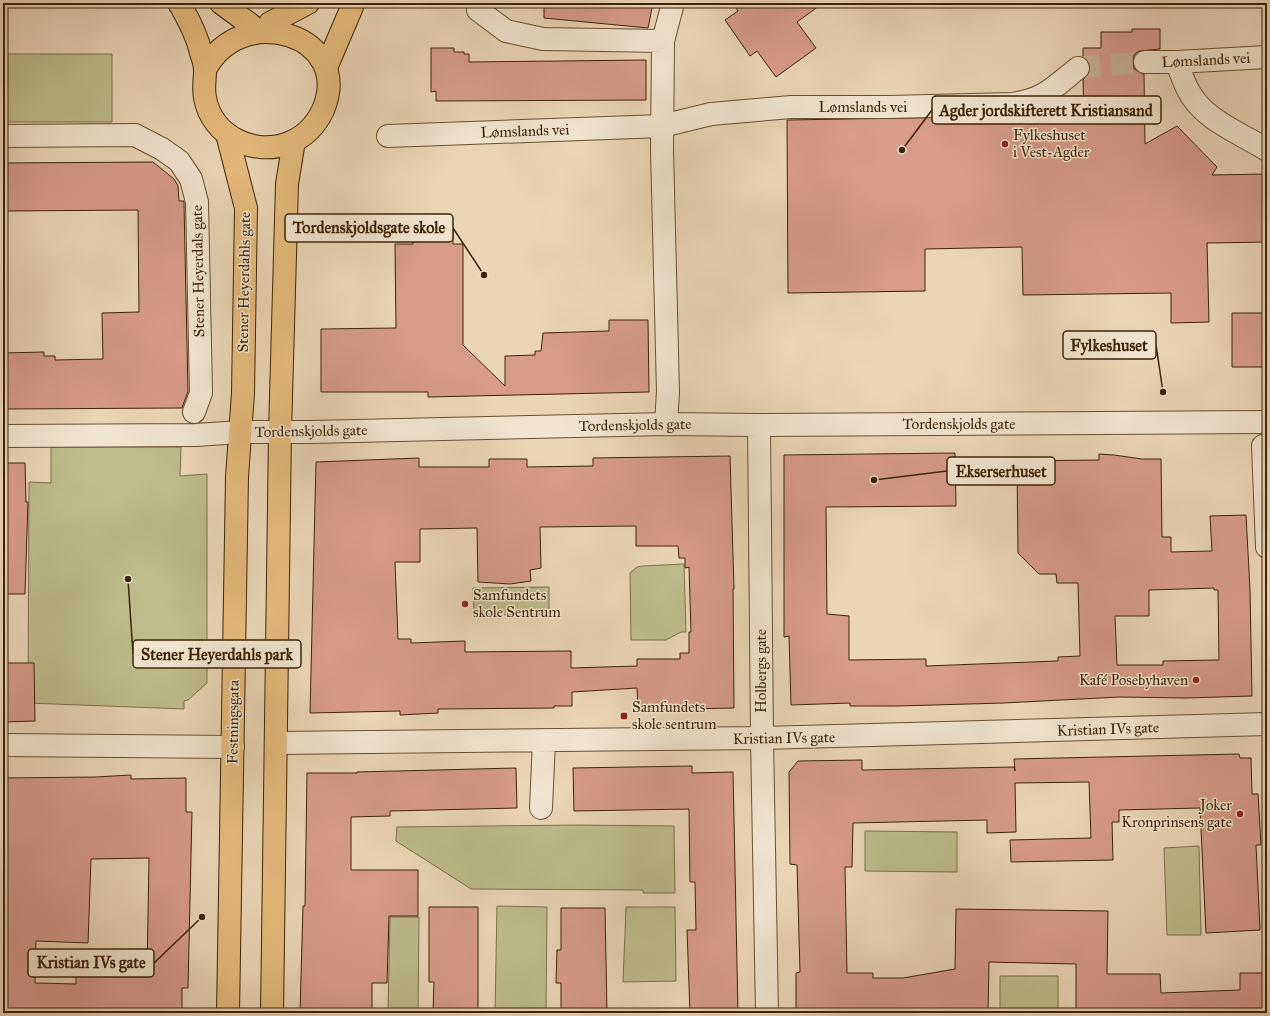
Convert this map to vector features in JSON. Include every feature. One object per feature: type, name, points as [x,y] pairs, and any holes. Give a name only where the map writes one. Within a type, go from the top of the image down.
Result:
[{"type":"main road","points":[[180,3],[198,44],[205,70]]},
{"type":"main road","points":[[221,3],[260,24],[291,28],[309,40],[322,58],[326,68],[328,85],[326,102],[319,118],[308,132],[294,141],[271,148],[259,148],[237,141],[217,124],[209,112],[203,84],[205,70],[217,46],[238,29],[260,24],[308,3]]},
{"type":"main road","points":[[326,68],[352,7]]},
{"type":"main road","name":"Stener Heyerdahls gate","points":[[227,134],[246,208],[241,432]]},
{"type":"main road","points":[[272,1013],[280,432],[287,184],[294,141]]},
{"type":"main road","name":"Festningsgata","points":[[228,1013],[237,477],[241,432]]},
{"type":"street","points":[[666,424],[668,392],[662,126],[663,41],[673,3]]},
{"type":"street","points":[[478,10],[506,32],[543,39],[663,41]]},
{"type":"street","name":"Lømslands vei","points":[[1145,62],[1177,62],[1267,57]]},
{"type":"street","points":[[1177,62],[1187,89],[1205,111],[1218,122],[1267,150]]},
{"type":"street","name":"Lømslands vei","points":[[388,136],[662,126],[711,114],[791,107],[889,107],[1012,104],[1031,101],[1044,95],[1078,68]]},
{"type":"street","name":"Stener Heyerdals gate","points":[[3,136],[135,135],[162,149],[179,161],[191,179],[197,202],[201,393],[194,412]]},
{"type":"street","name":"Tordenskjolds gate","points":[[3,436],[196,435],[241,432],[666,424],[759,425],[1267,422]]},
{"type":"street","name":"Holbergs gate","points":[[759,425],[762,738],[767,1013]]},
{"type":"street","points":[[1263,446],[1267,547]]},
{"type":"street","name":"Kristian IVs gate","points":[[276,743],[762,738],[1267,724]]},
{"type":"street","points":[[541,808],[544,741]]},
{"type":"street","points":[[3,745],[233,747]]},
{"type":"shaded area","points":[[3,54],[112,54],[112,122],[3,122]]},
{"type":"shaded area","points":[[51,447],[181,447],[180,476],[207,474],[207,683],[188,700],[184,701],[184,709],[28,703],[29,482],[51,483]]},
{"type":"shaded area","points":[[684,564],[686,632],[681,632],[666,640],[631,640],[630,573],[637,567],[642,566]]},
{"type":"shaded area","points":[[549,587],[549,614],[474,615],[473,588]]},
{"type":"shaded area","points":[[579,825],[674,826],[675,893],[643,893],[643,890],[471,889],[396,841],[397,827]]},
{"type":"shaded area","points":[[865,831],[957,832],[957,872],[865,871]]},
{"type":"shaded area","points":[[1199,846],[1201,935],[1167,935],[1164,848]]},
{"type":"shaded area","points":[[497,906],[547,907],[546,1013],[495,1013]]},
{"type":"shaded area","points":[[626,907],[675,907],[676,981],[623,982]]},
{"type":"shaded area","points":[[390,917],[419,917],[418,1013],[388,1013]]},
{"type":"shaded area","points":[[1000,976],[1058,976],[1058,1013],[1000,1013]]},
{"type":"building","points":[[544,3],[653,3],[648,28],[544,18]]},
{"type":"building","points":[[732,3],[823,3],[797,22],[816,48],[776,77],[757,51],[750,56],[725,20],[738,11]]},
{"type":"building","points":[[1132,29],[1160,29],[1160,49],[1139,51],[1134,55],[1133,62],[1134,69],[1144,74],[1145,144],[1177,126],[1217,167],[1212,175],[1267,174],[1267,242],[1207,243],[1209,322],[1171,323],[1171,293],[1023,295],[1022,247],[925,249],[925,291],[788,293],[787,120],[1084,115],[1083,80],[1090,73],[1090,66],[1088,60],[1083,57],[1083,48],[1101,48],[1101,32],[1132,32]]},
{"type":"building","points":[[431,48],[454,48],[454,52],[464,52],[464,54],[469,54],[469,62],[646,60],[646,100],[436,101],[436,91],[431,92]]},
{"type":"building","points":[[153,162],[174,179],[178,186],[179,201],[184,201],[188,391],[182,408],[3,409],[3,353],[44,352],[44,356],[55,356],[55,360],[103,359],[102,313],[139,312],[138,210],[3,211],[3,163]]},
{"type":"building","points":[[412,227],[453,227],[453,244],[463,244],[463,345],[505,386],[505,356],[535,355],[535,351],[541,351],[543,333],[609,331],[609,320],[648,320],[649,392],[428,397],[428,392],[321,392],[321,329],[396,328],[395,244],[413,244]]},
{"type":"building","points":[[1232,313],[1263,313],[1267,329],[1267,367],[1232,367]]},
{"type":"building","points":[[955,453],[956,506],[826,507],[827,614],[849,616],[849,660],[926,659],[926,666],[1058,661],[1058,657],[1080,656],[1078,583],[1057,583],[1056,574],[1039,574],[1018,553],[1017,461],[1099,460],[1099,454],[1142,459],[1161,459],[1162,537],[1171,537],[1171,552],[1212,551],[1210,516],[1246,515],[1250,590],[1252,696],[1186,698],[1119,697],[1004,703],[898,706],[850,706],[850,703],[791,705],[789,636],[784,637],[784,455]],"holes":[[[1214,588],[1214,590],[1218,590],[1219,660],[1163,661],[1163,665],[1117,665],[1115,616],[1149,616],[1149,590]]]},
{"type":"building","points":[[730,456],[734,589],[734,708],[638,710],[637,688],[572,692],[572,706],[554,706],[554,708],[438,709],[438,713],[400,715],[400,711],[310,713],[316,462],[419,458],[419,467],[489,467],[489,459],[527,459],[527,467],[593,466],[593,458]],"holes":[[[636,526],[636,546],[678,546],[679,558],[685,558],[685,568],[689,567],[691,632],[689,632],[689,653],[680,653],[680,659],[637,659],[637,666],[571,668],[571,651],[465,652],[465,641],[411,643],[411,639],[398,639],[395,562],[420,562],[420,529],[477,528],[478,582],[510,584],[531,581],[530,570],[541,568],[540,527]]]},
{"type":"building","points":[[3,463],[25,463],[26,502],[28,502],[25,594],[3,594]]},
{"type":"building","points":[[3,663],[34,663],[35,721],[3,722]]},
{"type":"building","points":[[1239,754],[1240,758],[1251,758],[1252,794],[1258,794],[1261,845],[1256,845],[1260,930],[1206,933],[1200,808],[1119,810],[1119,822],[1112,822],[1113,860],[1011,862],[1010,840],[1091,838],[1089,782],[1015,783],[1016,832],[987,833],[987,820],[853,823],[852,867],[845,867],[847,973],[873,973],[873,978],[903,978],[955,969],[956,909],[1108,911],[1107,974],[1160,974],[1161,993],[1240,990],[1240,973],[1266,973],[1267,1013],[1076,1013],[1076,964],[989,962],[988,1013],[796,1013],[796,973],[800,972],[797,865],[790,864],[789,772],[798,761],[862,760],[862,770],[1014,767],[1015,771],[1014,759]]},
{"type":"building","points":[[692,766],[692,773],[733,772],[738,1013],[690,1013],[687,930],[696,930],[695,882],[690,882],[689,809],[574,811],[573,768]]},
{"type":"building","points":[[516,768],[517,808],[390,811],[390,816],[351,817],[351,870],[418,870],[418,916],[389,916],[387,983],[372,983],[372,1013],[300,1013],[303,906],[305,906],[307,773]]},
{"type":"building","points":[[131,775],[131,779],[186,778],[186,812],[192,812],[188,988],[182,988],[182,1013],[3,1013],[3,778]],"holes":[[[149,858],[147,975],[76,974],[76,984],[35,983],[36,941],[88,943],[91,859]]]},
{"type":"building","points":[[429,907],[478,907],[478,1013],[433,1013],[434,982],[429,982]]},
{"type":"building","points":[[561,908],[605,908],[607,1013],[561,1013],[561,983],[556,983],[557,950],[561,950]]},
{"type":"tunnel","points":[[1078,68],[1145,62]]},
{"type":"place","name":"Fylkeshuset i Vest-Agder","points":[[1005,144]]},
{"type":"place","name":"Agder jordskifterett Kristiansand","points":[[902,150]]},
{"type":"place","name":"Tordenskjoldsgate skole","points":[[484,275]]},
{"type":"place","name":"Fylkeshuset","points":[[1163,392]]},
{"type":"place","name":"Ekserserhuset","points":[[874,480]]},
{"type":"place","name":"Stener Heyerdahls park","points":[[128,579]]},
{"type":"place","name":"Samfundets skole Sentrum","points":[[465,604]]},
{"type":"place","name":"Kafé Posebyhaven","points":[[1196,680]]},
{"type":"place","name":"Samfundets skole sentrum","points":[[624,716]]},
{"type":"place","name":"Joker Kronprinsens gate","points":[[1240,814]]},
{"type":"place","name":"Kristian IVs gate","points":[[202,917]]}]
